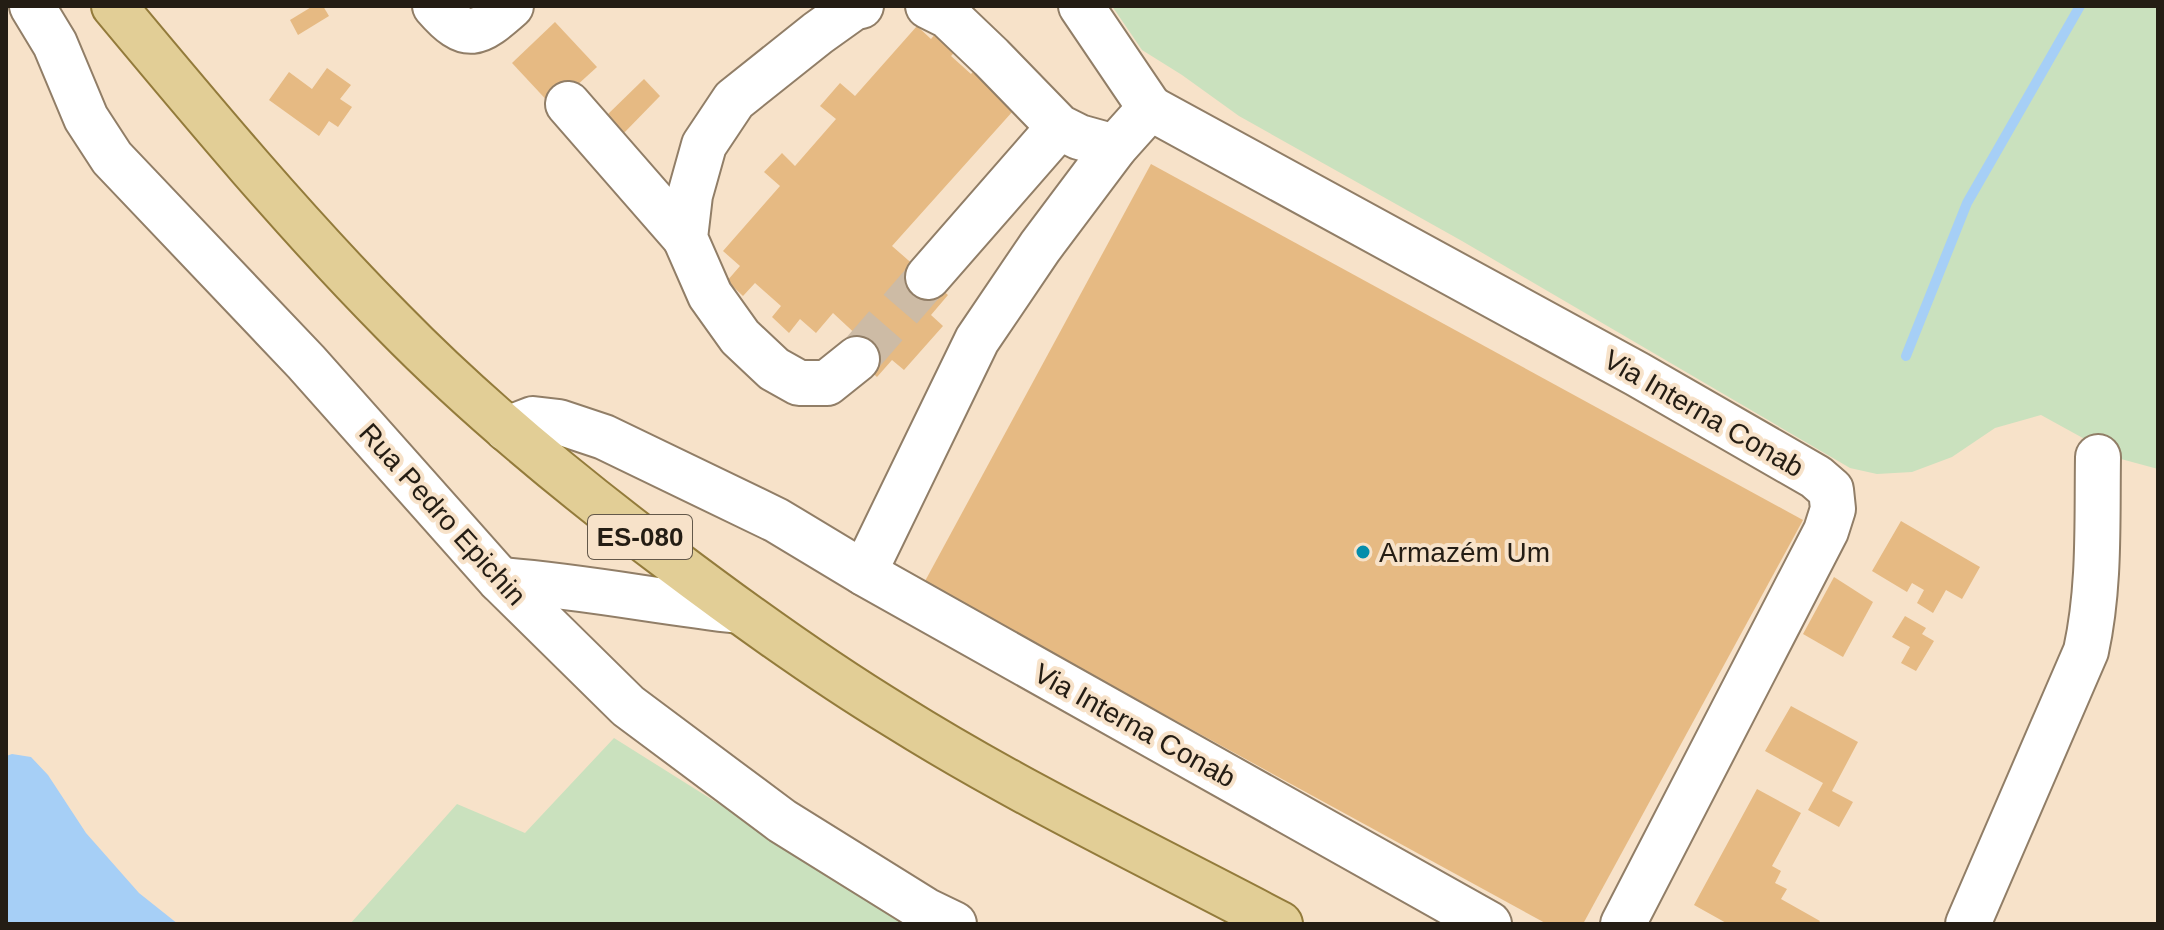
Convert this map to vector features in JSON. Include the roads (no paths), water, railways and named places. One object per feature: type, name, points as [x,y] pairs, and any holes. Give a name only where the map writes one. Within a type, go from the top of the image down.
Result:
[{"type":"main road","name":"ES-080","points":[[114,6],[236,154],[393,323],[507,429],[613,516],[739,611],[882,707],[1015,785],[1280,924]]},
{"type":"street","name":"Rua Pedro Epichin","points":[[32,6],[55,44],[86,118],[112,158],[306,362],[500,580],[628,706],[782,821],[925,910],[954,924]]},
{"type":"street","points":[[435,6],[460,29],[473,32],[487,27],[511,6]]},
{"type":"street","points":[[685,238],[690,195],[704,145],[734,100],[818,33],[853,8],[861,6]]},
{"type":"street","points":[[928,6],[948,16],[959,26],[1059,127],[1079,137],[1115,147]]},
{"type":"street","name":"Via Interna Conab","points":[[1081,6],[1150,108],[1637,374],[1816,477],[1831,490],[1833,509],[1826,531],[1623,924]]},
{"type":"street","points":[[568,104],[685,238],[710,295],[740,337],[774,369],[799,383],[827,383],[857,359]]},
{"type":"street","points":[[864,573],[977,340],[1040,247],[1115,147],[1150,108]]},
{"type":"street","points":[[928,277],[1059,127]]},
{"type":"street","name":"Via Interna Conab","points":[[507,429],[533,419],[559,422],[604,437],[776,520],[864,573],[1489,924]]},
{"type":"street","points":[[1968,924],[2086,651],[2096,592],[2098,457]]},
{"type":"street","points":[[500,580],[547,583],[739,611]]},
{"type":"water","points":[[6,756],[31,757],[48,775],[86,833],[139,893],[178,924],[6,924]]},
{"type":"waterway","points":[[1906,356],[1967,203],[2080,6]]},
{"type":"tunnel","points":[[857,359],[928,277]]},
{"type":"place","name":"Armazém Um","points":[[1363,552]]}]
